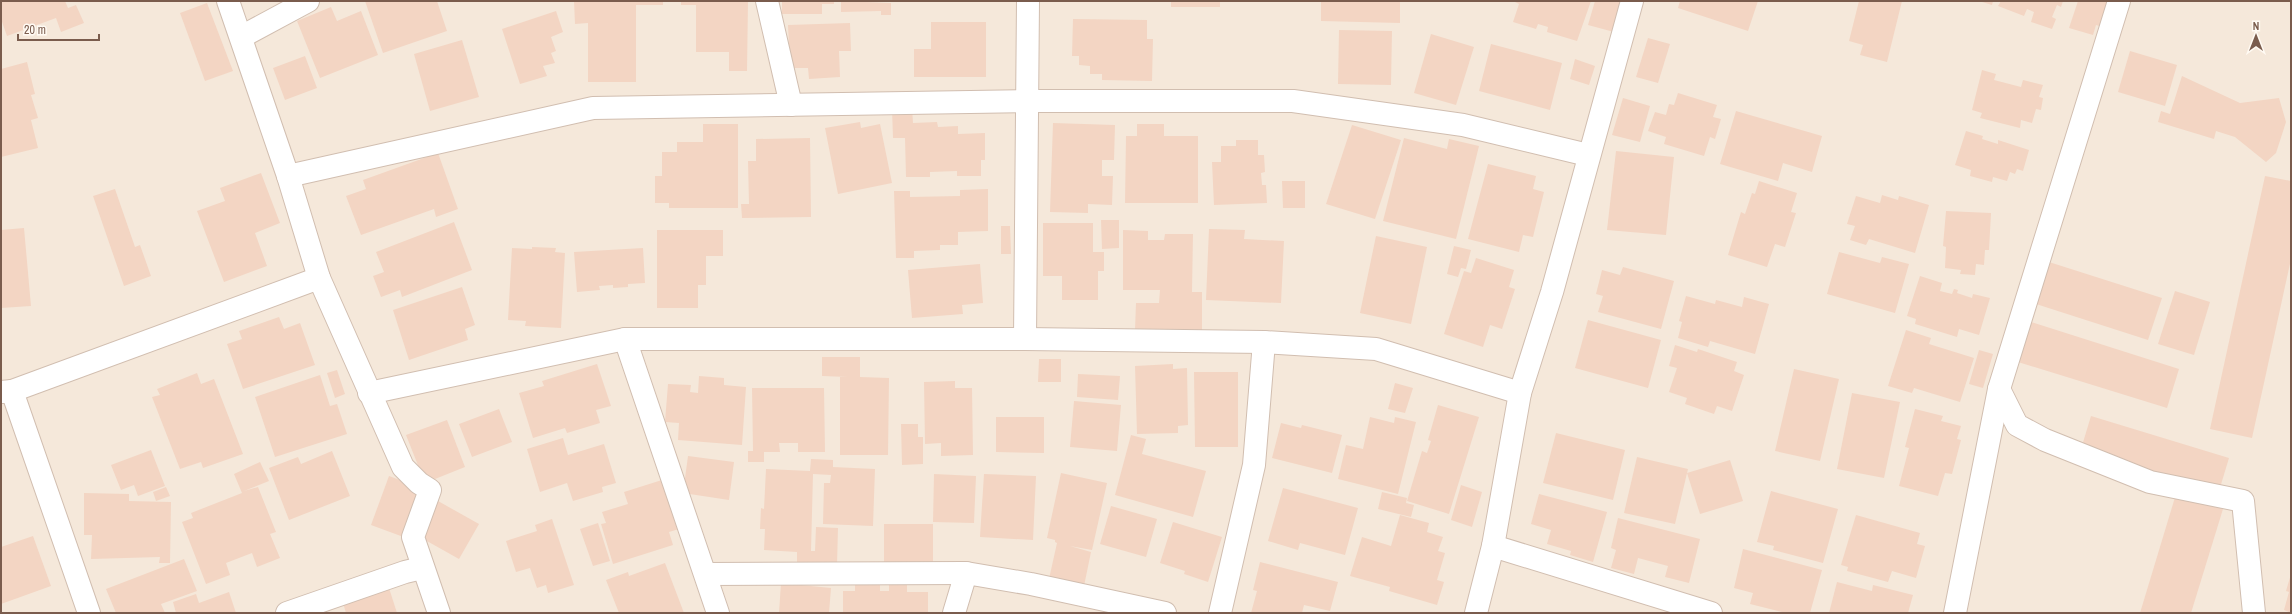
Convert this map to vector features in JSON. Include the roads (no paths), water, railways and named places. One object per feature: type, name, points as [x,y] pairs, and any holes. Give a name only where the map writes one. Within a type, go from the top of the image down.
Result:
[{"type":"street","points":[[228,1],[288,176],[319,278],[403,467],[419,483],[430,490],[413,537],[422,568],[439,613]]},
{"type":"street","points":[[241,36],[308,1]]},
{"type":"street","points":[[767,1],[791,105]]},
{"type":"street","points":[[1025,339],[1028,1]]},
{"type":"street","points":[[1476,613],[1492,546],[1520,393],[1552,292],[1588,155],[1632,1]]},
{"type":"street","points":[[1955,613],[1999,389],[2119,1]]},
{"type":"street","points":[[288,176],[592,108],[1027,101],[1293,101],[1463,125],[1588,155]]},
{"type":"street","points":[[88,613],[7,392],[319,278]]},
{"type":"street","points":[[369,393],[625,339],[1025,339],[1264,342],[1376,349],[1520,393]]},
{"type":"street","points":[[625,339],[718,613]]},
{"type":"street","points":[[1220,613],[1254,465],[1264,342]]},
{"type":"street","points":[[1999,389],[2017,425],[2045,440],[2150,482],[2243,500],[2254,613]]},
{"type":"street","points":[[1492,546],[1711,613]]},
{"type":"street","points":[[288,613],[405,572],[422,568]]},
{"type":"street","points":[[706,574],[966,573],[1031,584],[1165,613]]},
{"type":"street","points":[[954,613],[966,573]]}]
